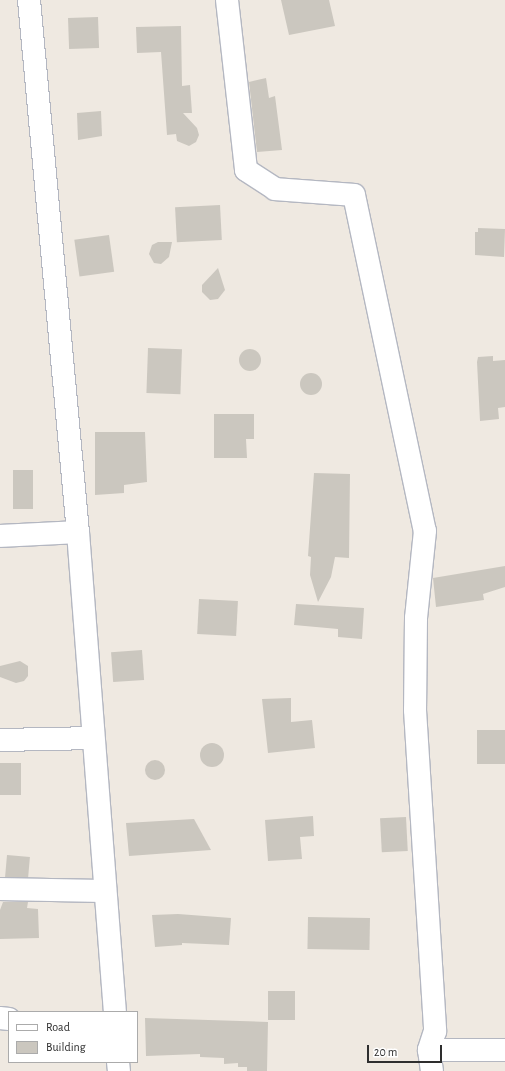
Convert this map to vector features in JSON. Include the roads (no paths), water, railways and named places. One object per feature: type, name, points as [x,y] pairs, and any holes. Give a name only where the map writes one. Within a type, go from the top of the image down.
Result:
[{"type":"street","points":[[29,0],[78,532],[114,1011]]},
{"type":"street","points":[[227,0],[246,170],[276,189],[354,195],[425,531],[416,618],[415,710],[435,1031],[430,1061],[505,1050]]},
{"type":"street","points":[[0,536],[78,532]]},
{"type":"street","points":[[0,740],[93,738]]},
{"type":"street","points":[[0,889],[105,891]]}]
